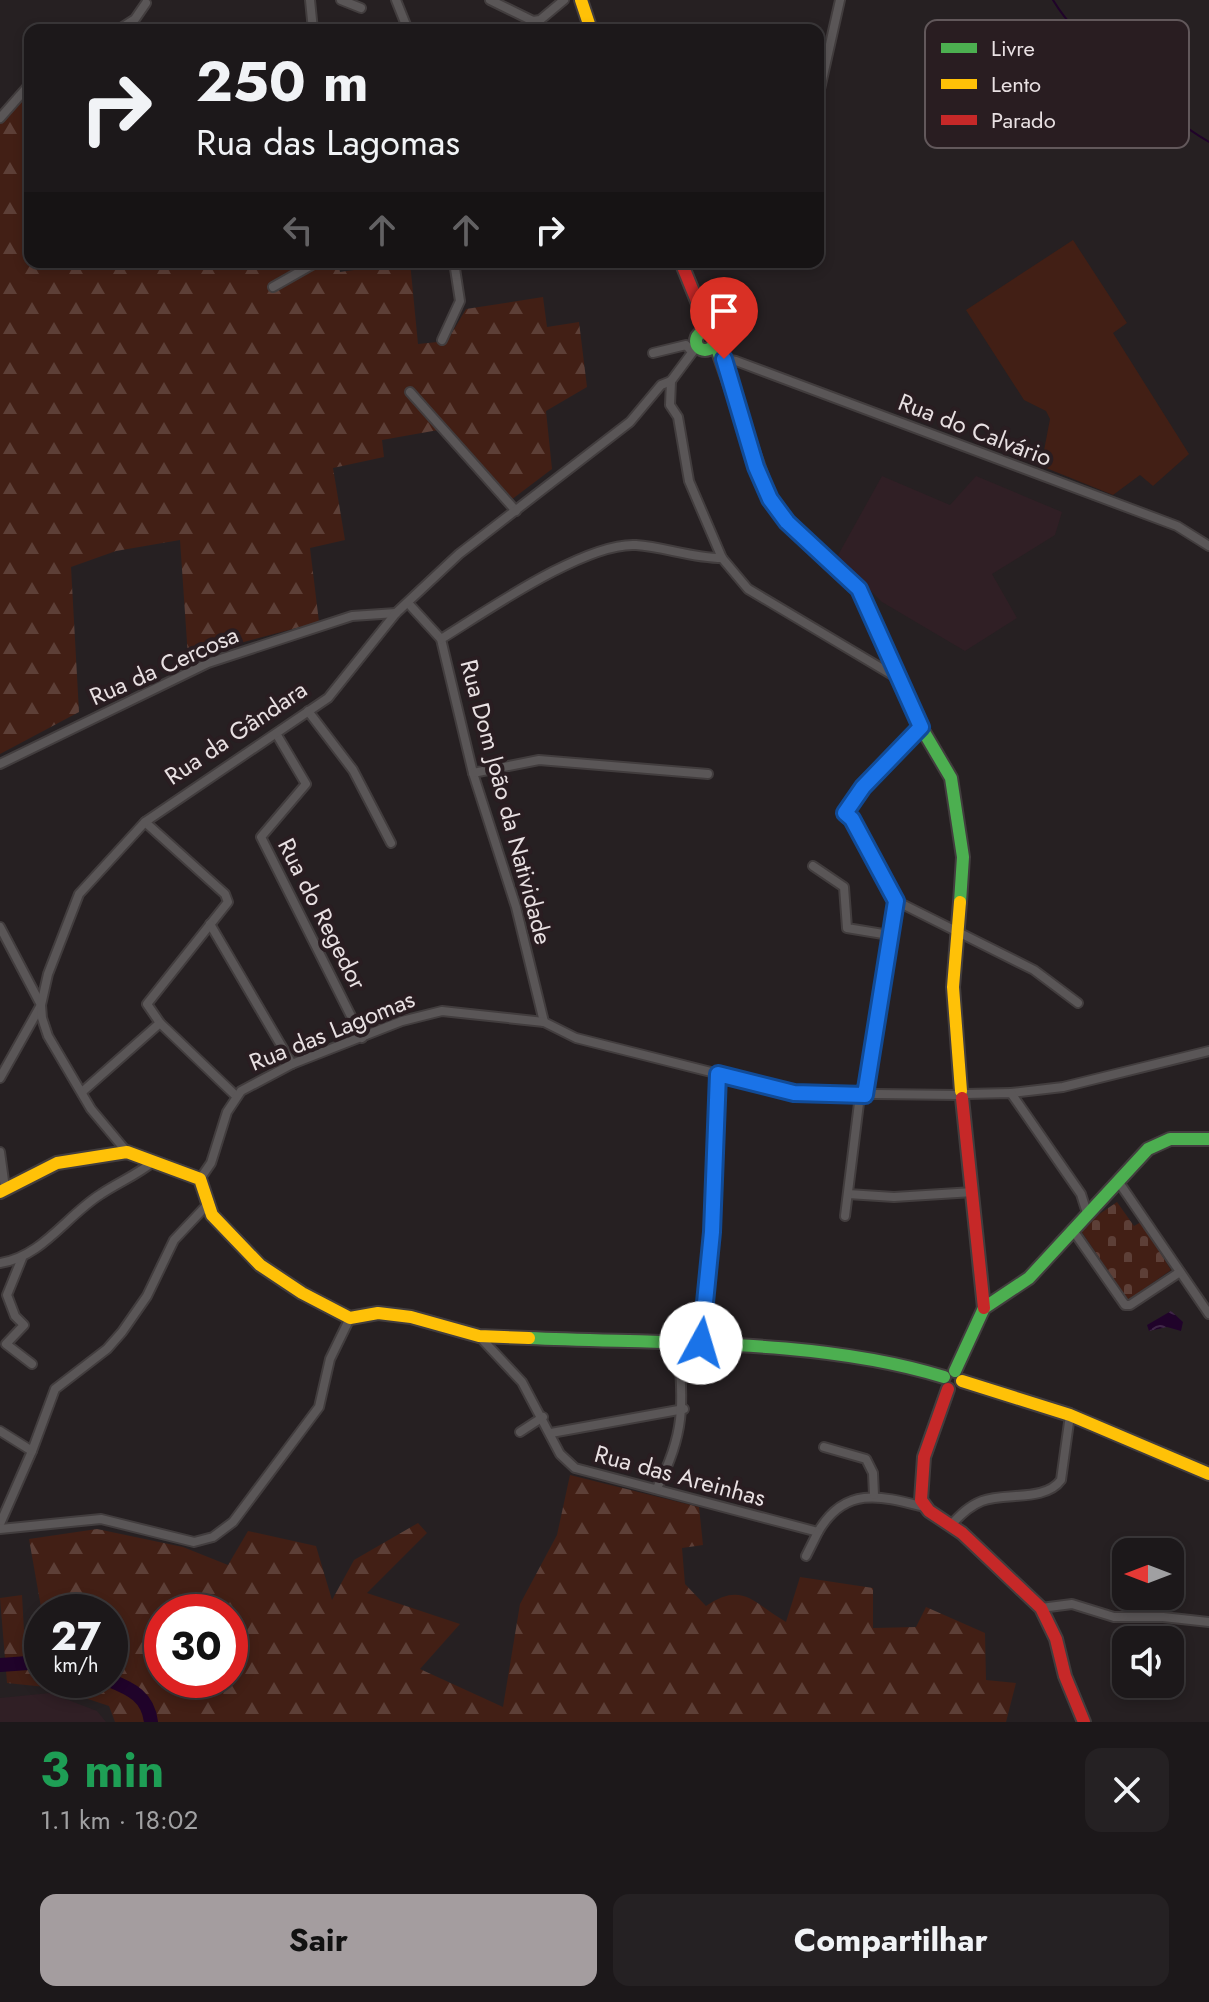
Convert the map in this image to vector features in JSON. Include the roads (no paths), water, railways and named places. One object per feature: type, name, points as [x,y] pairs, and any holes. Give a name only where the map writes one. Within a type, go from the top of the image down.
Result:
[{"type":"street","points":[[310,0],[312,24]]},
{"type":"street","points":[[341,0],[361,8]]},
{"type":"street","points":[[396,0],[406,24]]},
{"type":"street","points":[[490,0],[533,21],[540,20],[564,0]]},
{"type":"street","points":[[581,0],[589,24]]},
{"type":"street","points":[[824,71],[840,0]]},
{"type":"street","points":[[127,24],[135,19],[147,1]]},
{"type":"street","points":[[0,118],[24,91]]},
{"type":"street","points":[[273,287],[306,268]]},
{"type":"street","points":[[442,340],[460,301],[455,268]]},
{"type":"street","points":[[683,268],[700,314],[703,342],[724,359],[756,467],[770,499],[787,522],[859,589],[921,727],[951,778],[957,801],[963,857],[953,987],[984,1308],[952,1380],[924,1457],[920,1494],[924,1507]]},
{"type":"street","points":[[653,353],[703,342]]},
{"type":"street","name":"Rua da Gândara","points":[[0,1078],[41,1005],[57,946],[79,894],[145,822],[328,698],[396,613],[459,554],[630,422],[661,385],[671,381],[703,342]]},
{"type":"street","name":"Rua do Calvário","points":[[724,359],[1177,526],[1209,546]]},
{"type":"street","points":[[671,381],[670,405],[678,417],[689,481],[722,558],[748,589],[882,666],[899,680]]},
{"type":"street","points":[[410,392],[516,511]]},
{"type":"street","points":[[441,639],[517,593],[600,552],[636,545],[676,554],[722,558]]},
{"type":"street","name":"Rua Dom João da Natividade","points":[[408,603],[441,639],[473,773],[516,907],[544,1022]]},
{"type":"street","name":"Rua da Cercosa","points":[[0,764],[208,663],[352,616],[396,613]]},
{"type":"street","points":[[308,711],[353,770],[391,843]]},
{"type":"street","points":[[921,727],[863,787],[845,813],[852,819],[896,901],[1034,970],[1078,1003]]},
{"type":"street","name":"Rua do Regedor","points":[[277,735],[306,784],[261,837],[362,1038]]},
{"type":"street","points":[[473,773],[539,760],[708,774]]},
{"type":"street","points":[[145,822],[225,894],[228,902],[147,1004],[160,1023],[236,1096]]},
{"type":"street","points":[[813,866],[844,887],[847,928],[889,935]]},
{"type":"street","points":[[845,1216],[862,1095],[896,901]]},
{"type":"street","points":[[210,924],[292,1064]]},
{"type":"street","points":[[0,927],[41,1005],[48,1036],[96,1117],[127,1152]]},
{"type":"street","name":"Rua das Lagomas","points":[[200,1179],[211,1163],[227,1112],[236,1096],[246,1087],[292,1064],[402,1021],[442,1011],[544,1022],[576,1038],[794,1093],[1011,1093],[1063,1087],[1209,1051]]},
{"type":"street","points":[[82,1092],[160,1023]]},
{"type":"street","points":[[701,1343],[712,1232],[718,1074]]},
{"type":"street","points":[[1011,1093],[1092,1208]]},
{"type":"street","points":[[984,1308],[1029,1278],[1092,1208],[1162,1139],[1179,1136],[1209,1139]]},
{"type":"street","points":[[0,1152],[2,1190],[57,1163],[127,1152],[200,1179],[207,1205],[235,1240],[274,1276],[350,1318],[378,1313],[411,1317],[479,1336],[701,1343],[880,1361],[1070,1415],[1209,1474]]},
{"type":"street","points":[[0,1263],[22,1257],[98,1195],[139,1174],[154,1161]]},
{"type":"street","points":[[1118,1181],[1209,1314]]},
{"type":"street","points":[[848,1194],[894,1197],[973,1192]]},
{"type":"street","points":[[1081,1194],[1092,1208]]},
{"type":"street","points":[[207,1205],[174,1240],[147,1296],[122,1332],[107,1349],[55,1389],[0,1527],[101,1519],[194,1542],[213,1537],[233,1522],[319,1407],[330,1359],[350,1318]]},
{"type":"street","points":[[1072,1229],[1125,1305],[1130,1305],[1180,1272]]},
{"type":"street","points":[[22,1257],[7,1295],[15,1316],[24,1325],[6,1344],[32,1364]]},
{"type":"street","points":[[984,1286],[999,1297]]},
{"type":"street","name":"Rua das Areinhas","points":[[479,1336],[522,1382],[560,1454],[575,1468],[818,1532]]},
{"type":"street","points":[[657,1488],[678,1438],[684,1409],[678,1343]]},
{"type":"street","points":[[551,1433],[684,1409]]},
{"type":"street","points":[[951,1525],[980,1501],[1044,1492],[1056,1487],[1061,1480],[1070,1415]]},
{"type":"street","points":[[520,1432],[543,1417]]},
{"type":"street","points":[[0,1431],[32,1451]]},
{"type":"street","points":[[824,1447],[866,1459],[873,1473],[874,1495]]},
{"type":"street","points":[[806,1556],[818,1532],[834,1512],[854,1500],[874,1495],[924,1507],[951,1525],[1041,1608],[1056,1639],[1065,1676],[1084,1722]]},
{"type":"street","points":[[1041,1608],[1072,1604],[1114,1617],[1163,1617],[1209,1622]]},
{"type":"water","points":[[1171,1311],[1183,1322],[1181,1331],[1167,1327],[1149,1331],[1147,1325]]},
{"type":"waterway","points":[[1053,0],[1067,20]]},
{"type":"waterway","points":[[1189,129],[1209,142]]},
{"type":"waterway","points":[[0,1665],[24,1663]]},
{"type":"waterway","points":[[128,1689],[142,1700],[151,1722]]}]
